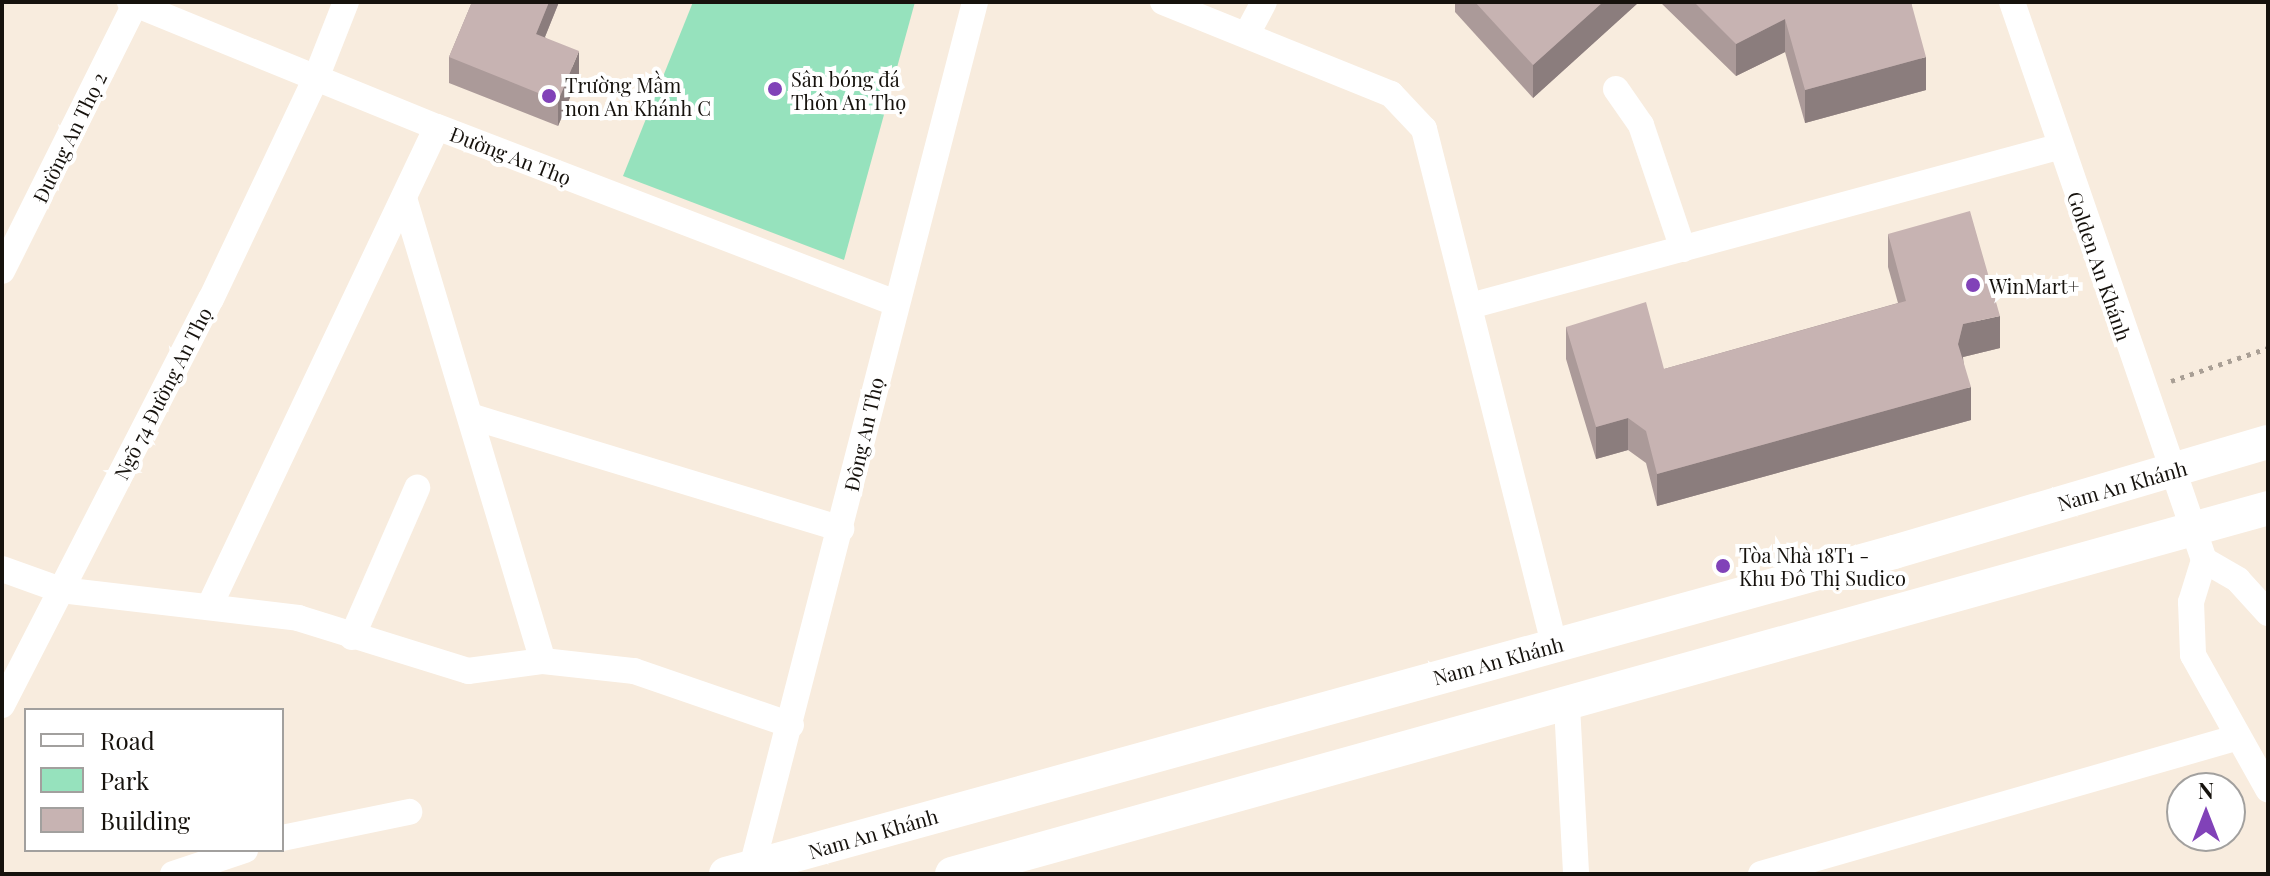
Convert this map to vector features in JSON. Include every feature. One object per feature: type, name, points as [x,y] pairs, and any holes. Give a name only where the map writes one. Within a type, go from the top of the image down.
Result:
[{"type":"street","name":"Ngõ 74 Đường An Thọ","points":[[2,705],[211,299],[316,78],[346,2]]},
{"type":"street","name":"Đông An Thọ","points":[[744,872],[791,725],[894,302],[975,2]]},
{"type":"street","points":[[1163,2],[1391,94],[1424,129],[1554,644]]},
{"type":"street","points":[[1247,34],[1264,2]]},
{"type":"street","name":"Golden An Khánh","points":[[2012,2],[2058,147],[2174,470],[2197,545]]},
{"type":"street","name":"Đường An Thọ","points":[[134,3],[437,127],[894,302]]},
{"type":"street","name":"Đường An Thọ 2","points":[[2,271],[134,3]]},
{"type":"street","points":[[1616,89],[1641,125],[1683,249]]},
{"type":"street","points":[[210,605],[437,127]]},
{"type":"street","points":[[1470,306],[2058,147]]},
{"type":"street","points":[[404,198],[473,417],[543,661]]},
{"type":"street","points":[[473,417],[841,529]]},
{"type":"street","name":"Nam An Khánh","points":[[744,872],[2268,442]]},
{"type":"street","points":[[352,637],[417,488]]},
{"type":"street","points":[[952,874],[1567,706],[2197,545],[2268,508]]},
{"type":"street","points":[[2197,545],[2238,580],[2268,613]]},
{"type":"street","points":[[2197,545],[2191,602],[2193,655],[2268,789]]},
{"type":"street","points":[[2,569],[61,590],[210,605],[298,618],[468,671],[543,661],[634,671],[791,725]]},
{"type":"street","points":[[1567,706],[1576,874]]},
{"type":"street","points":[[1761,874],[2238,737]]},
{"type":"street","points":[[284,838],[409,812]]},
{"type":"street","points":[[173,874],[239,852]]},
{"type":"path","points":[[2144,390],[2268,348]]},
{"type":"green space","name":"Sân bóng đá Thôn An Thọ","points":[[693,2],[915,2],[844,260],[623,176]]},
{"type":"building","points":[[472,2],[549,2],[536,34],[579,51],[558,101],[449,57]]},
{"type":"building","points":[[1475,2],[1603,2],[1533,65]]},
{"type":"building","points":[[1694,2],[1911,2],[1926,57],[1805,90],[1785,19],[1736,44]]},
{"type":"building","points":[[1970,211],[2000,316],[1963,324],[1958,344],[1971,387],[1657,474],[1646,431],[1628,418],[1596,427],[1566,327],[1646,302],[1664,369],[1906,301],[1888,234]]},
{"type":"place","name":"Sân bóng đá Thôn An Thọ","points":[[775,89]]},
{"type":"place","name":"Trường Mầm non An Khánh C","points":[[549,96]]},
{"type":"place","name":"WinMart+","points":[[1973,285]]},
{"type":"place","name":"Tòa Nhà 18T1 - Khu Đô Thị Sudico","points":[[1723,566]]}]
